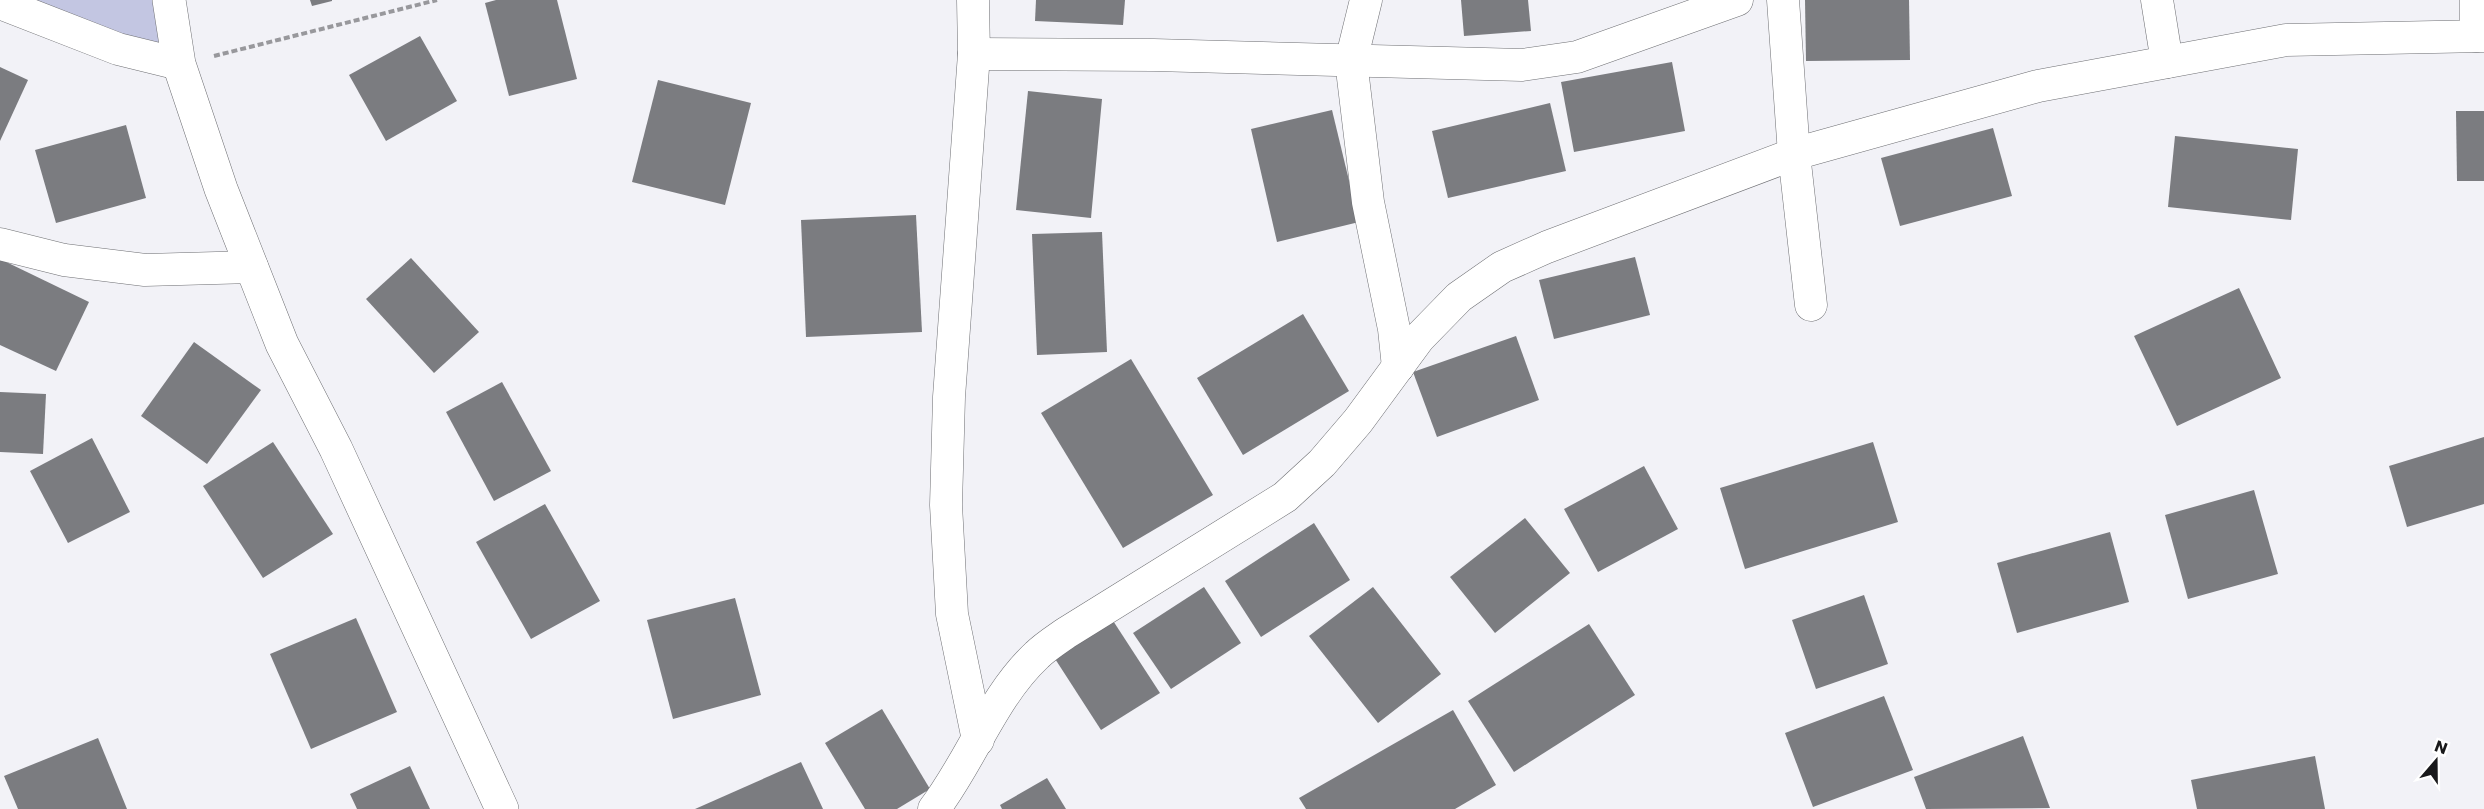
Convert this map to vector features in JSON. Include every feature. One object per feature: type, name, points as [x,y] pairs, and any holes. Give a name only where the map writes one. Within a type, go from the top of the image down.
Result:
[{"type":"street","points":[[169,0],[179,64],[221,189],[282,344],[336,449],[502,809]]},
{"type":"street","points":[[973,0],[974,54],[949,397],[946,505],[952,614],[978,740]]},
{"type":"street","points":[[1366,0],[1351,61],[1368,202],[1394,329],[1398,367]]},
{"type":"street","points":[[974,54],[1522,65],[1577,57],[1737,0]]},
{"type":"street","points":[[1783,0],[1794,154],[1811,305]]},
{"type":"street","points":[[2157,0],[2167,62]]},
{"type":"street","points":[[934,809],[949,790],[1008,690],[1036,656],[1066,633],[1285,496],[1322,463],[1358,422],[1419,338],[1459,297],[1502,267],[1794,154],[2038,86],[2286,40],[2480,36],[2476,0]]},
{"type":"street","points":[[0,3],[118,49],[179,64]]},
{"type":"street","points":[[0,244],[64,260],[145,270],[252,267]]},
{"type":"path","points":[[179,64],[436,0]]},
{"type":"shaded area","points":[[0,0],[166,0],[174,47],[140,54]]},
{"type":"building","points":[[310,0],[332,0],[332,1],[312,6]]},
{"type":"building","points":[[496,0],[557,0],[577,79],[509,96],[485,3]]},
{"type":"building","points":[[1036,0],[1125,0],[1123,25],[1035,21]]},
{"type":"building","points":[[1461,0],[1528,0],[1531,31],[1464,36]]},
{"type":"building","points":[[1805,0],[1909,0],[1910,60],[1806,61]]},
{"type":"building","points":[[420,36],[457,101],[386,141],[349,75]]},
{"type":"building","points":[[1672,62],[1685,131],[1574,152],[1561,82]]},
{"type":"building","points":[[0,67],[28,80],[0,141]]},
{"type":"building","points":[[658,80],[751,103],[725,205],[632,182]]},
{"type":"building","points":[[1028,91],[1102,99],[1091,218],[1016,210]]},
{"type":"building","points":[[1550,103],[1566,171],[1448,198],[1432,131]]},
{"type":"building","points":[[1332,110],[1359,222],[1277,242],[1251,129]]},
{"type":"building","points":[[2456,111],[2484,111],[2484,181],[2457,181]]},
{"type":"building","points":[[126,125],[146,198],[56,223],[35,150]]},
{"type":"building","points":[[1993,128],[2012,196],[1900,226],[1881,158]]},
{"type":"building","points":[[2175,136],[2298,149],[2291,220],[2168,207]]},
{"type":"building","points":[[916,215],[922,332],[806,337],[801,220]]},
{"type":"building","points":[[1102,232],[1107,352],[1037,355],[1032,234]]},
{"type":"building","points":[[1635,257],[1650,315],[1554,339],[1539,280]]},
{"type":"building","points":[[411,258],[479,332],[434,373],[366,299]]},
{"type":"building","points":[[0,259],[89,302],[56,371],[0,345]]},
{"type":"building","points":[[2239,288],[2281,378],[2177,426],[2134,336]]},
{"type":"building","points":[[1303,314],[1349,391],[1243,455],[1197,378]]},
{"type":"building","points":[[1516,336],[1539,400],[1437,437],[1413,372]]},
{"type":"building","points":[[194,342],[261,390],[207,464],[141,416]]},
{"type":"building","points":[[1131,359],[1213,495],[1123,548],[1041,413]]},
{"type":"building","points":[[502,382],[551,471],[494,501],[446,412]]},
{"type":"building","points":[[0,392],[46,394],[43,454],[0,452]]},
{"type":"building","points":[[2484,437],[2484,504],[2407,527],[2389,466]]},
{"type":"building","points":[[92,438],[130,512],[68,543],[30,471]]},
{"type":"building","points":[[273,442],[333,534],[263,578],[203,486]]},
{"type":"building","points":[[1873,442],[1898,522],[1745,569],[1720,488]]},
{"type":"building","points":[[1644,466],[1678,529],[1598,572],[1564,509]]},
{"type":"building","points":[[2254,490],[2278,574],[2188,599],[2165,515]]},
{"type":"building","points":[[545,504],[600,601],[531,639],[476,542]]},
{"type":"building","points":[[1525,518],[1570,573],[1495,633],[1450,577]]},
{"type":"building","points":[[1314,523],[1350,580],[1261,637],[1225,581]]},
{"type":"building","points":[[2110,532],[2129,602],[2017,633],[1997,563]]},
{"type":"building","points":[[1204,587],[1241,643],[1171,689],[1133,633]]},
{"type":"building","points":[[1373,587],[1441,674],[1378,723],[1309,636]]},
{"type":"building","points":[[1864,595],[1888,664],[1816,689],[1792,620]]},
{"type":"building","points":[[735,598],[761,695],[673,719],[647,620]]},
{"type":"building","points":[[1108,613],[1160,693],[1101,730],[1050,651]]},
{"type":"building","points":[[356,618],[397,712],[311,749],[270,654]]},
{"type":"building","points":[[1589,624],[1635,695],[1514,772],[1468,701]]},
{"type":"building","points":[[1884,696],[1913,770],[1813,807],[1785,733]]},
{"type":"building","points":[[882,709],[930,789],[897,809],[865,809],[825,743]]},
{"type":"building","points":[[1453,710],[1496,785],[1455,809],[1306,809],[1299,798]]},
{"type":"building","points":[[2023,736],[2050,808],[1926,809],[1914,777]]},
{"type":"building","points":[[98,738],[127,809],[18,809],[4,776]]},
{"type":"building","points":[[2315,756],[2325,809],[2197,809],[2191,780]]},
{"type":"building","points":[[801,762],[823,809],[695,809]]},
{"type":"building","points":[[410,766],[430,809],[357,809],[350,794]]},
{"type":"building","points":[[1047,778],[1066,809],[1002,809],[1000,805]]}]
